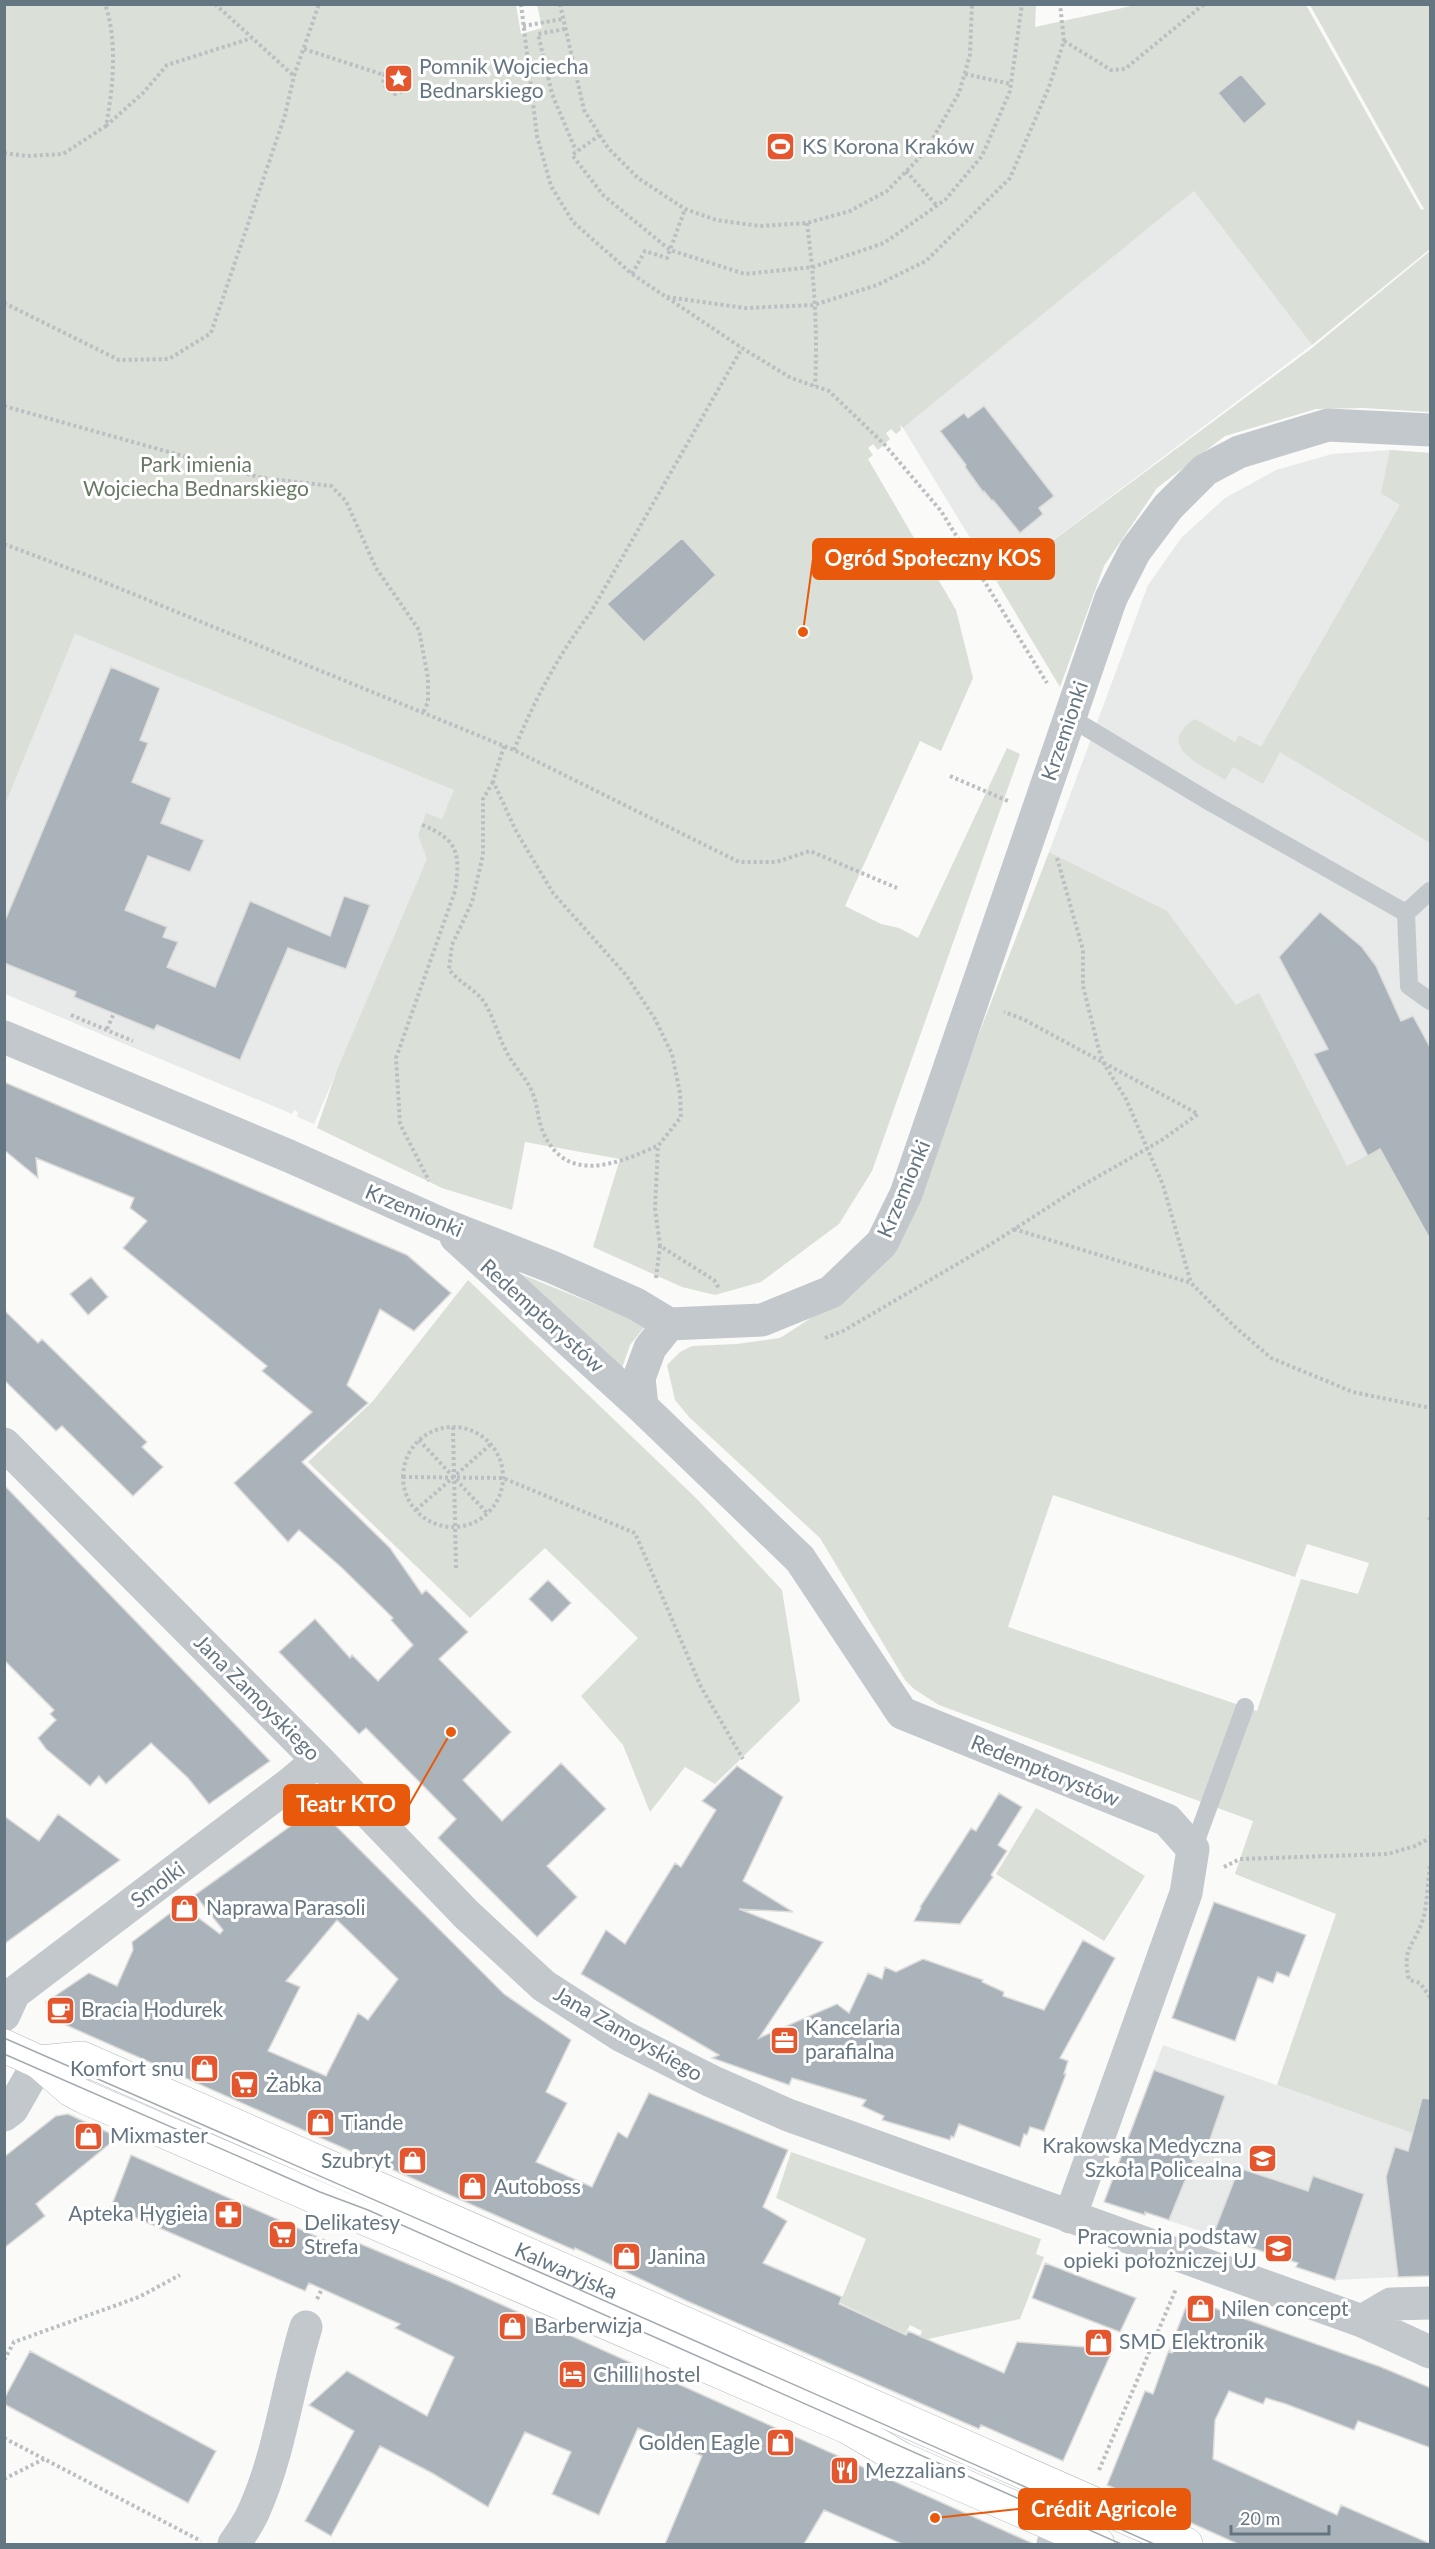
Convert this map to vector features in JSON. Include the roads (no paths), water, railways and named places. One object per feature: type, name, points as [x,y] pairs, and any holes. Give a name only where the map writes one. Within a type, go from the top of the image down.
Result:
[{"type":"street","name":"Krzemionki","points":[[4,1036],[289,1156],[442,1224],[552,1267],[636,1304],[669,1324],[762,1320],[831,1292],[882,1243],[906,1194],[1111,598],[1135,551],[1168,507],[1205,470],[1239,452],[1328,425],[1431,430]]},
{"type":"street","name":"Redemptorystów","points":[[442,1224],[642,1407],[800,1559],[902,1713],[1167,1820],[1193,1849]]},
{"type":"street","points":[[642,1407],[639,1378],[650,1348],[669,1324]]},
{"type":"street","name":"Jana Zamoyskiego","points":[[4,1444],[318,1760],[467,1915],[544,1986],[622,2036],[711,2081],[788,2115],[1362,2321],[1431,2352]]},
{"type":"street","name":"Smolki","points":[[4,2015],[14,1993],[291,1783],[318,1760]]},
{"type":"street","points":[[1070,2217],[1186,1893],[1193,1849]]},
{"type":"street","name":"Kalwaryjska","points":[[4,2046],[39,2061],[71,2090],[84,2097],[847,2427],[902,2459],[1058,2536],[1098,2544]]},
{"type":"street","name":"Kalwaryjska","points":[[39,2061],[82,2058],[1085,2487],[1186,2544]]},
{"type":"street","points":[[4,2115],[12,2109],[39,2061]]},
{"type":"street","points":[[1362,2321],[1391,2304],[1431,2303]]},
{"type":"street","points":[[234,2544],[253,2513],[274,2452],[294,2365],[306,2327]]},
{"type":"street","points":[[1058,2536],[1085,2487]]},
{"type":"lane","points":[[1069,717],[1210,802],[1406,913]]},
{"type":"lane","points":[[1406,913],[1431,891]]},
{"type":"lane","points":[[1406,913],[1409,986],[1431,1001]]},
{"type":"lane","points":[[1193,1849],[1245,1707]]},
{"type":"tram line","points":[[4,2038],[1154,2544]]},
{"type":"tram line","points":[[4,2054],[320,2192],[368,2210],[1121,2544]]},
{"type":"place","name":"Pomnik Wojciecha Bednarskiego","points":[[398,79]]},
{"type":"place","name":"KS Korona Kraków","points":[[781,147]]},
{"type":"place","name":"Ogród Społeczny KOS","points":[[803,632]]},
{"type":"place","name":"Teatr KTO","points":[[451,1732]]},
{"type":"place","name":"Naprawa Parasoli","points":[[185,1908]]},
{"type":"place","name":"Bracia Hodurek","points":[[60,2010]]},
{"type":"place","name":"Kancelaria parafialna","points":[[784,2040]]},
{"type":"place","name":"Komfort snu","points":[[205,2069]]},
{"type":"place","name":"Żabka","points":[[245,2085]]},
{"type":"place","name":"Tiande","points":[[320,2123]]},
{"type":"place","name":"Mixmaster","points":[[89,2136]]},
{"type":"place","name":"Krakowska Medyczna Szkoła Policealna","points":[[1263,2158]]},
{"type":"place","name":"Szubryt","points":[[412,2161]]},
{"type":"place","name":"Autoboss","points":[[473,2187]]},
{"type":"place","name":"Apteka Hygieia","points":[[229,2214]]},
{"type":"place","name":"Delikatesy Strefa","points":[[283,2235]]},
{"type":"place","name":"Pracownia podstaw opieki położniczej UJ","points":[[1278,2249]]},
{"type":"place","name":"Janina","points":[[627,2257]]},
{"type":"place","name":"Nilen concept","points":[[1200,2309]]},
{"type":"place","name":"Barberwizja","points":[[513,2326]]},
{"type":"place","name":"SMD Elektronik","points":[[1098,2342]]},
{"type":"place","name":"Chilli hostel","points":[[572,2375]]},
{"type":"place","name":"Golden Eagle","points":[[781,2443]]},
{"type":"place","name":"Mezzalians","points":[[844,2471]]},
{"type":"place","name":"Crédit Agricole","points":[[935,2518]]},
{"type":"park label","name":"Park imienia Wojciecha Bednarskiego","points":[[196,477]]}]
